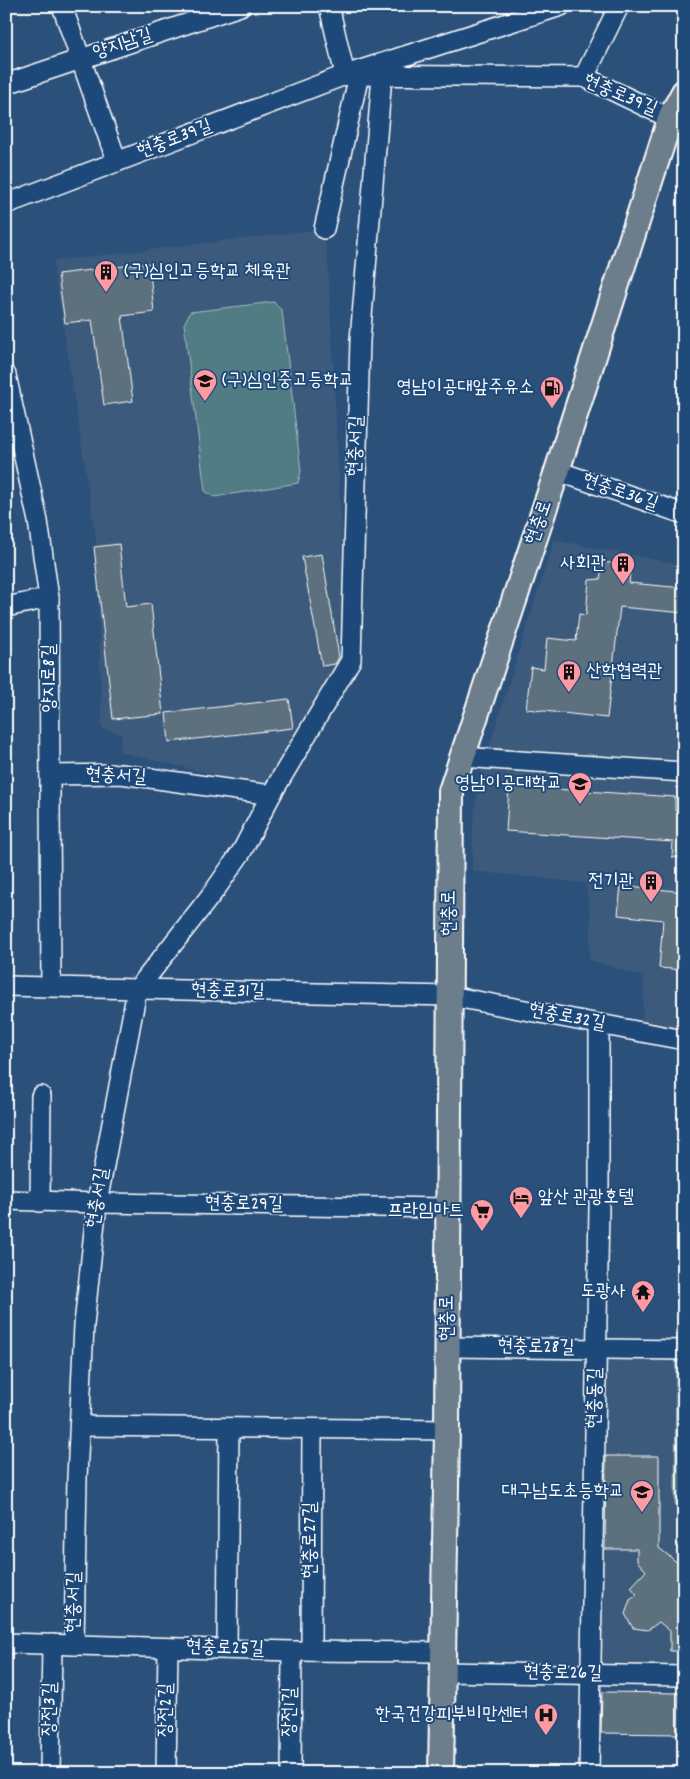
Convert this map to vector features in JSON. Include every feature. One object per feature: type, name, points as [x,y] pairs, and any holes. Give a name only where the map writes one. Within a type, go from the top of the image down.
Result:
[{"type":"main road","name":"현충로","points":[[441,1773],[447,1347],[451,791],[557,471],[677,122],[684,92]]},
{"type":"street","points":[[62,6],[117,162]]},
{"type":"street","name":"양지남길","points":[[6,84],[240,6]]},
{"type":"street","points":[[324,229],[352,76],[328,6]]},
{"type":"street","name":"현충로39길","points":[[6,204],[526,12],[561,6]]},
{"type":"street","points":[[584,77],[619,6]]},
{"type":"street","name":"현충로39길","points":[[352,76],[584,77],[677,122]]},
{"type":"street","name":"현충서길","points":[[74,1645],[84,1325],[96,1204],[137,990],[215,890],[242,851],[271,795],[351,660],[360,340],[382,76]]},
{"type":"street","name":"양지로8길","points":[[6,375],[38,520],[49,598],[51,986]]},
{"type":"street","name":"현충로36길","points":[[557,471],[684,514]]},
{"type":"street","points":[[6,607],[49,598]]},
{"type":"street","points":[[462,757],[684,772]]},
{"type":"street","name":"현충서길","points":[[50,775],[121,774],[271,795]]},
{"type":"street","name":"현충로31길","points":[[6,986],[450,996]]},
{"type":"street","name":"현충로32길","points":[[450,996],[684,1040]]},
{"type":"street","name":"현충동길","points":[[589,1773],[597,1348],[599,1024]]},
{"type":"street","points":[[40,1202],[41,1096]]},
{"type":"street","name":"현충로29길","points":[[6,1200],[96,1204],[448,1208]]},
{"type":"street","name":"현충로28길","points":[[447,1347],[684,1350]]},
{"type":"street","points":[[80,1426],[446,1430]]},
{"type":"street","points":[[227,1649],[229,1428]]},
{"type":"street","name":"현충로27길","points":[[302,1651],[312,1429]]},
{"type":"street","name":"현충로25길","points":[[6,1643],[302,1651],[443,1662]]},
{"type":"street","name":"장전3길","points":[[50,1773],[52,1644]]},
{"type":"street","name":"장전2길","points":[[166,1773],[168,1648]]},
{"type":"street","name":"장전1길","points":[[291,1773],[302,1651]]},
{"type":"street","name":"현충로26길","points":[[443,1662],[591,1674],[684,1676]]},
{"type":"shaded area","name":"(구)심인중고등학교","points":[[324,229],[328,264],[348,656],[271,784],[257,785],[120,752],[121,734],[102,729],[96,539],[53,261]]},
{"type":"shaded area","name":"영남이공대학교","points":[[554,540],[684,565],[684,1035],[642,1025],[644,977],[589,960],[591,919],[585,883],[472,871],[473,828],[478,782]]},
{"type":"shaded area","name":"대구남도초등학교","points":[[603,1355],[684,1357],[684,1670],[597,1669]]},
{"type":"green space","points":[[274,302],[282,311],[301,471],[298,483],[214,497],[205,491],[184,324],[190,312]]},
{"type":"green space","points":[[676,1361],[684,1361],[684,1504],[675,1504]]},
{"type":"building","name":"(구)심인고등학교 체육관","points":[[149,263],[154,312],[122,316],[133,401],[104,405],[92,320],[65,323],[58,274]]},
{"type":"building","points":[[119,544],[126,607],[151,604],[163,714],[113,719],[94,547]]},
{"type":"building","points":[[322,554],[339,657],[335,664],[322,666],[302,557]]},
{"type":"building","points":[[603,562],[631,566],[629,583],[684,588],[684,613],[620,607],[607,718],[526,709],[531,667],[544,669],[547,638],[576,641],[579,614],[586,615],[589,580],[600,579]]},
{"type":"building","points":[[289,699],[293,728],[169,742],[166,713]]},
{"type":"building","points":[[509,786],[675,797],[675,811],[684,811],[684,858],[672,857],[673,842],[506,831]]},
{"type":"building","name":"전기관","points":[[621,885],[684,892],[684,970],[659,968],[663,920],[618,915]]},
{"type":"building","points":[[606,1456],[659,1456],[659,1548],[684,1568],[684,1651],[670,1651],[670,1631],[659,1622],[648,1630],[633,1628],[625,1614],[630,1600],[637,1595],[631,1587],[646,1571],[637,1561],[637,1549],[605,1549]]},
{"type":"building","points":[[602,1692],[679,1693],[678,1734],[601,1733]]},
{"type":"place","name":"(구)심인고등학교 체육관","points":[[106,293]]},
{"type":"place","name":"(구)심인중고등학교","points":[[205,402]]},
{"type":"place","name":"영남이공대앞주유소","points":[[552,409]]},
{"type":"place","name":"사회관","points":[[623,585]]},
{"type":"place","name":"산학협력관","points":[[569,693]]},
{"type":"place","name":"영남이공대학교","points":[[580,805]]},
{"type":"place","name":"전기관","points":[[651,903]]},
{"type":"place","name":"앞산 관광호텔","points":[[521,1219]]},
{"type":"place","name":"프라임마트","points":[[482,1232]]},
{"type":"place","name":"도광사","points":[[643,1313]]},
{"type":"place","name":"대구남도초등학교","points":[[642,1513]]},
{"type":"place","name":"한국건강피부비만센터","points":[[546,1736]]}]
